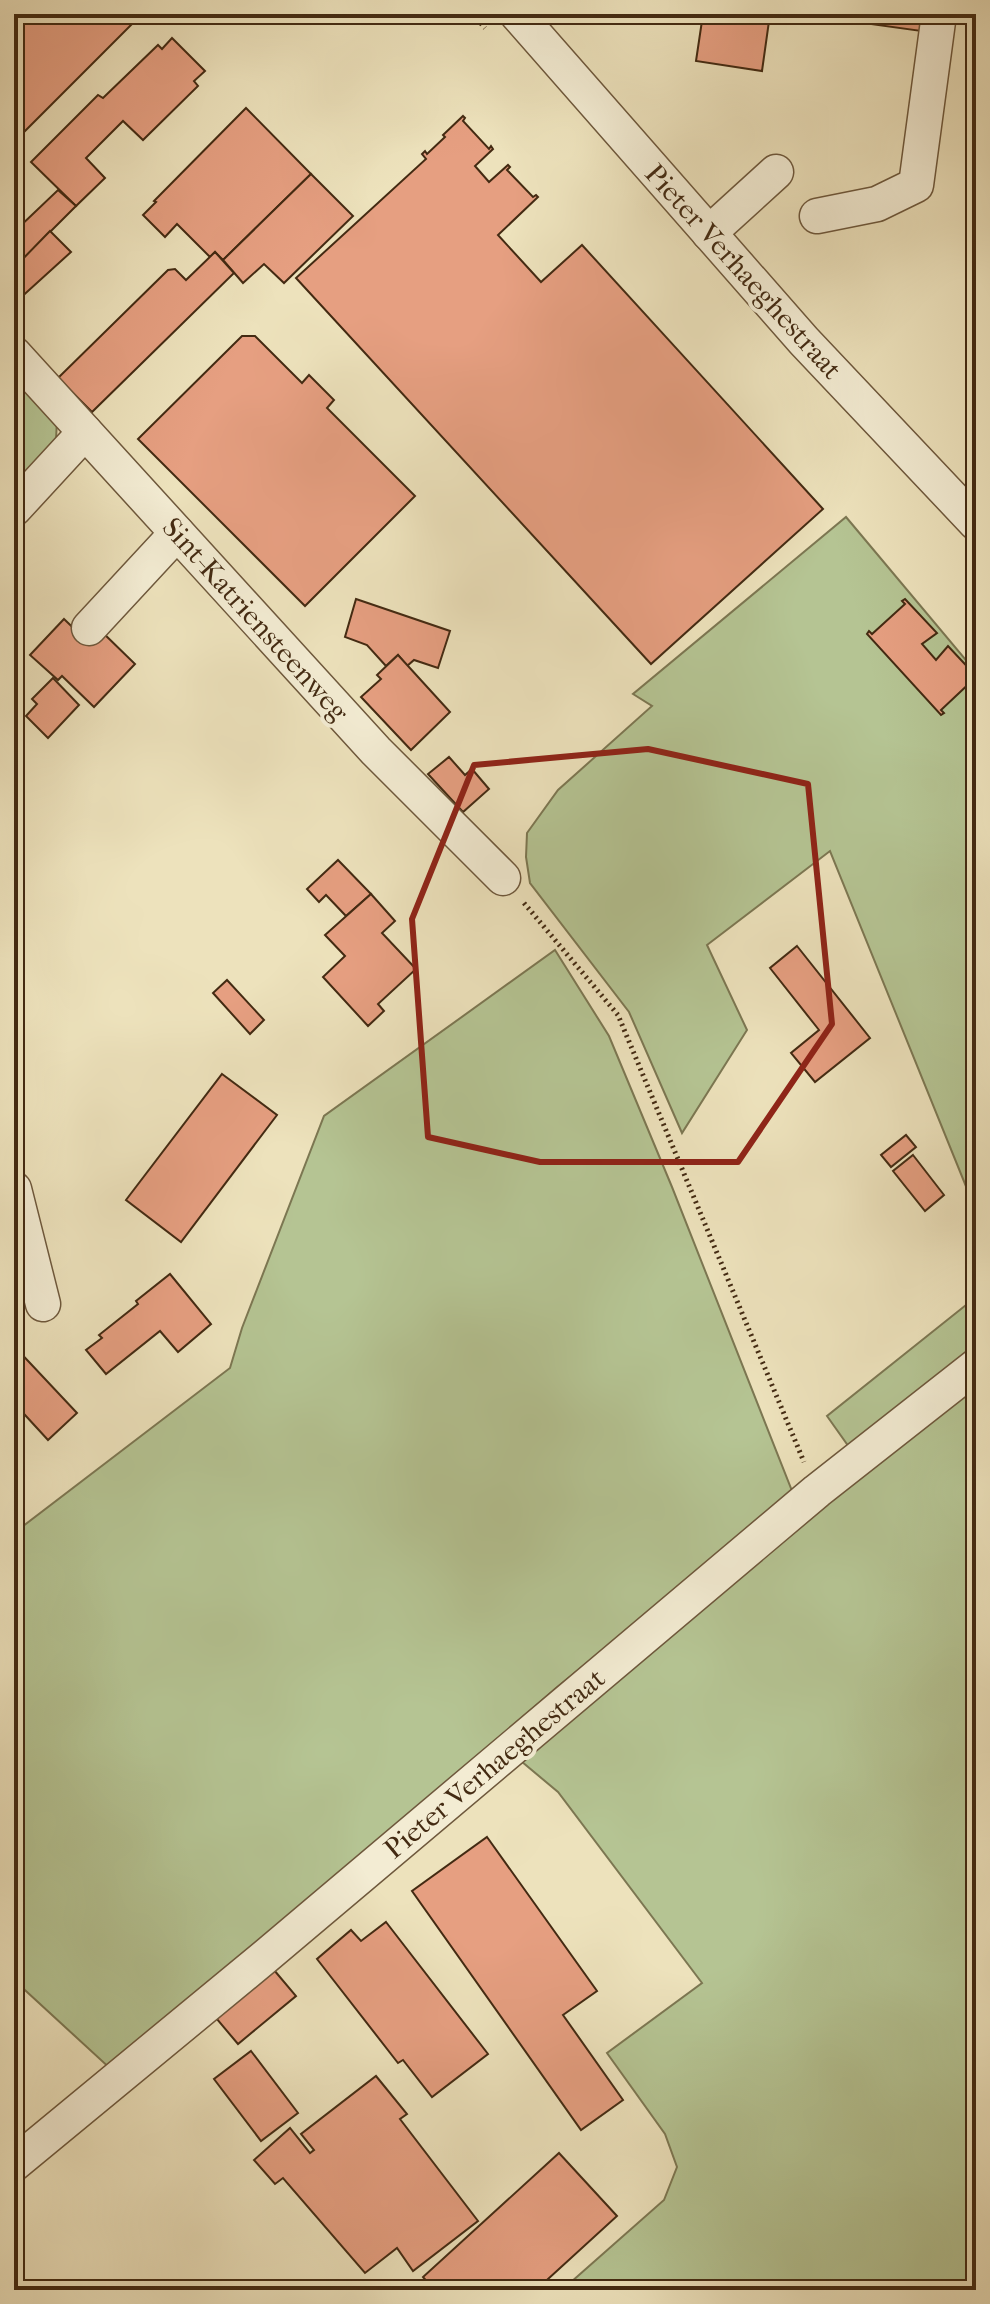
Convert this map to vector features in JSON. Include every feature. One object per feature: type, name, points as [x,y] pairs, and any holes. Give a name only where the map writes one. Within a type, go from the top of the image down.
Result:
[{"type":"street","name":"Pieter Verhaeghestraat","points":[[517,14],[804,341],[976,523]]},
{"type":"street","points":[[817,216],[877,204],[916,185],[939,14]]},
{"type":"street","points":[[709,233],[776,172]]},
{"type":"street","name":"Sint-Katriensteenweg","points":[[14,354],[376,751],[503,878]]},
{"type":"street","points":[[14,509],[85,432]]},
{"type":"street","points":[[89,628],[177,533]]},
{"type":"street","points":[[14,1189],[43,1304]]},
{"type":"street","name":"Pieter Verhaeghestraat","points":[[14,2164],[266,1956],[817,1491],[976,1366]]},
{"type":"path","points":[[503,878],[618,1015],[817,1491]]},
{"type":"highlighted area","points":[[648,749],[808,784],[832,1024],[738,1162],[540,1162],[428,1137],[412,919],[474,765]]},
{"type":"green space","points":[[14,373],[57,419],[56,440],[14,484]]},
{"type":"green space","points":[[846,517],[976,672],[976,1211],[830,851],[707,945],[747,1030],[682,1133],[629,1012],[530,883],[526,857],[527,833],[558,790],[652,706],[633,694]]},
{"type":"green space","points":[[555,950],[609,1036],[794,1496],[556,1688],[114,2072],[14,1980],[14,1533],[230,1368],[242,1328],[324,1116]]},
{"type":"green space","points":[[976,1297],[976,1354],[854,1454],[827,1416]]},
{"type":"green space","points":[[976,1381],[976,2290],[562,2290],[664,2200],[677,2167],[665,2134],[607,2053],[702,1983],[558,1792],[515,1756]]},
{"type":"building","points":[[14,14],[142,14],[14,142]]},
{"type":"building","points":[[703,14],[770,14],[762,71],[696,61]]},
{"type":"building","points":[[857,14],[924,14],[921,31],[856,22]]},
{"type":"building","points":[[172,38],[205,71],[194,81],[198,86],[143,140],[123,121],[86,158],[105,178],[76,206],[31,162],[98,95],[103,98],[158,45],[162,49]]},
{"type":"building","points":[[246,108],[311,174],[223,260],[215,252],[210,257],[177,224],[165,237],[143,215]]},
{"type":"building","points":[[463,116],[463,121],[489,149],[491,146],[493,149],[475,166],[489,182],[508,165],[507,170],[533,197],[538,197],[498,235],[541,282],[582,245],[823,509],[651,664],[296,278],[426,159],[422,154],[425,151],[427,154]]},
{"type":"building","points":[[311,174],[353,216],[284,283],[264,264],[243,283],[223,260]]},
{"type":"building","points":[[58,190],[76,206],[14,268],[14,232]]},
{"type":"building","points":[[50,231],[71,252],[17,301],[14,297],[14,268]]},
{"type":"building","points":[[215,252],[234,273],[92,412],[58,378],[168,270],[175,269],[186,280]]},
{"type":"building","points":[[242,336],[255,336],[302,383],[309,375],[334,400],[327,408],[415,496],[305,606],[138,439]]},
{"type":"building","points":[[356,599],[450,631],[438,668],[414,660],[407,666],[398,655],[386,666],[367,645],[345,637]]},
{"type":"building","points":[[905,599],[937,633],[922,644],[936,660],[948,646],[976,676],[976,681],[974,679],[941,710],[944,713],[941,715],[867,634],[869,631],[872,634],[905,604],[902,601]]},
{"type":"building","points":[[64,619],[88,642],[100,630],[135,664],[94,707],[62,676],[58,680],[30,655]]},
{"type":"building","points":[[398,655],[450,712],[411,750],[361,697],[381,679],[377,675]]},
{"type":"building","points":[[53,678],[79,705],[48,738],[26,716],[37,704],[32,699]]},
{"type":"building","points":[[449,757],[465,775],[472,769],[489,789],[463,812],[428,774]]},
{"type":"building","points":[[338,860],[371,894],[346,916],[326,895],[319,902],[307,889]]},
{"type":"building","points":[[371,894],[395,921],[382,933],[416,969],[378,1004],[384,1011],[368,1026],[323,977],[345,956],[325,935]]},
{"type":"building","points":[[797,946],[870,1038],[815,1082],[791,1053],[819,1030],[770,968]]},
{"type":"building","points":[[227,980],[264,1020],[250,1034],[213,993]]},
{"type":"building","points":[[222,1074],[277,1115],[181,1242],[126,1200]]},
{"type":"building","points":[[906,1135],[916,1147],[891,1167],[881,1155]]},
{"type":"building","points":[[913,1155],[944,1195],[925,1211],[893,1171]]},
{"type":"building","points":[[170,1274],[211,1324],[178,1352],[160,1331],[106,1374],[86,1350],[102,1338],[99,1335],[138,1304],[136,1301]]},
{"type":"building","points":[[14,1346],[77,1413],[48,1440],[14,1403]]},
{"type":"building","points":[[487,1837],[597,1991],[563,2015],[623,2100],[581,2130],[412,1891]]},
{"type":"building","points":[[386,1922],[488,2054],[432,2097],[403,2060],[398,2063],[317,1959],[351,1930],[361,1941]]},
{"type":"building","points":[[274,1970],[296,1996],[238,2044],[216,2018]]},
{"type":"building","points":[[251,2051],[298,2113],[261,2141],[214,2079]]},
{"type":"building","points":[[376,2076],[407,2114],[400,2119],[478,2221],[413,2271],[397,2248],[365,2273],[283,2178],[275,2184],[254,2160],[290,2128],[310,2153],[314,2150],[301,2134]]},
{"type":"building","points":[[559,2153],[617,2216],[536,2290],[434,2290],[423,2277]]}]
